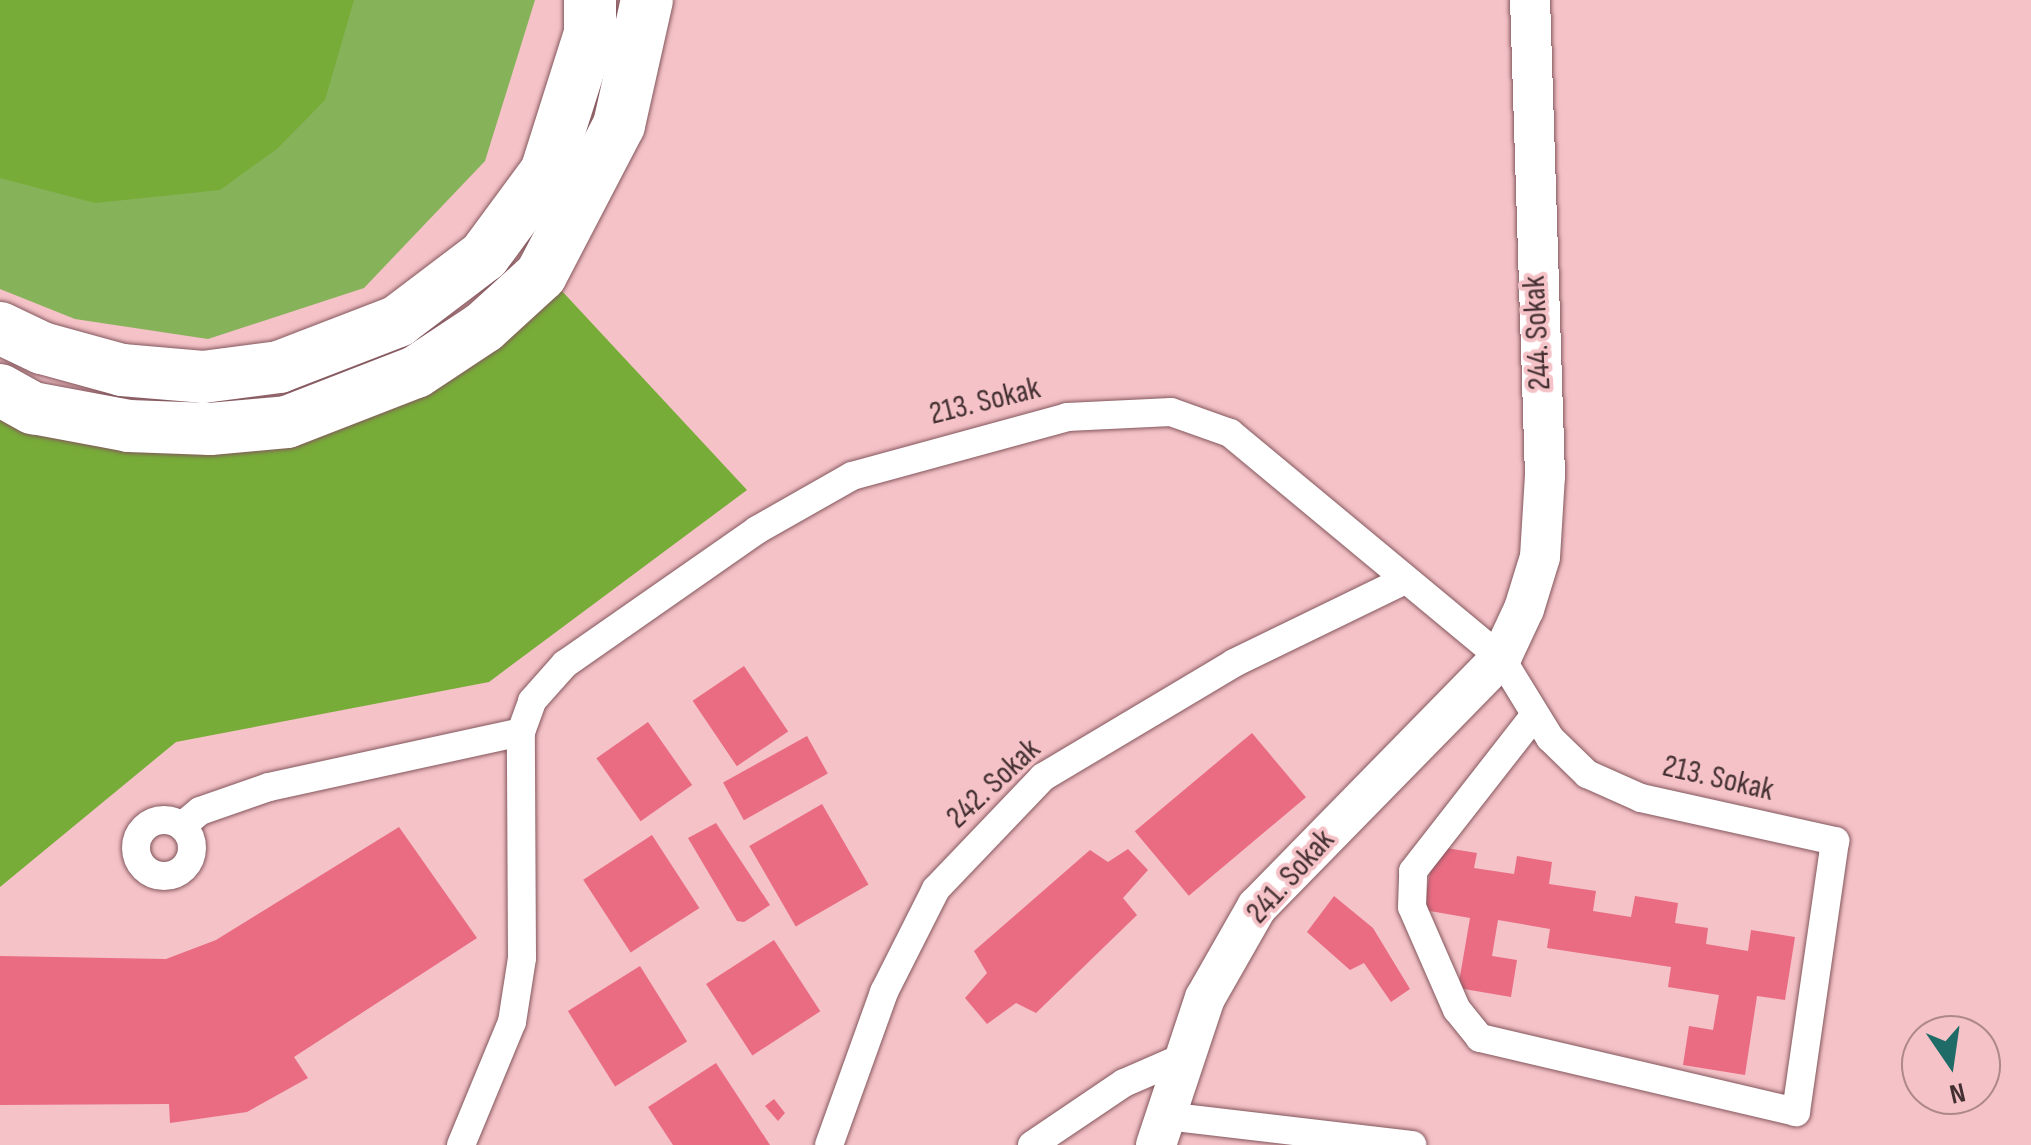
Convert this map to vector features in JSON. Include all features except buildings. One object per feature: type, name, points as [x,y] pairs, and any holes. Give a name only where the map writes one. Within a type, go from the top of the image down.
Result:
[{"type":"highway","points":[[0,328],[42,348],[122,370],[203,378],[280,366],[398,321],[484,256],[546,172],[590,33],[590,0]]},
{"type":"highway","points":[[0,390],[33,408],[129,426],[210,429],[288,422],[416,372],[484,327],[541,275],[619,125],[647,0]]},
{"type":"street","name":"244. Sokak","points":[[1500,658],[1540,558],[1545,476],[1530,0]]},
{"type":"street","name":"213. Sokak","points":[[461,1145],[512,1022],[522,958],[521,732],[532,701],[565,664],[757,530],[852,476],[1067,417],[1171,412],[1230,433],[1500,658],[1564,756],[1614,788],[1835,841],[1796,1112],[1480,1038],[1457,1010],[1424,944],[1412,907],[1413,871],[1535,715]]},
{"type":"street","name":"242. Sokak","points":[[829,1145],[884,992],[936,889],[1042,778],[1234,664],[1405,580]]},
{"type":"street","name":"241. Sokak","points":[[1161,1131],[1205,998],[1257,907],[1500,658]]},
{"type":"street","points":[[182,826],[200,811],[269,788],[521,732]]},
{"type":"street","points":[[1032,1145],[1124,1083],[1186,1056]]},
{"type":"street","points":[[1161,1131],[1412,1145]]},
{"type":"green space","points":[[0,0],[535,0],[485,161],[364,288],[208,339],[75,319],[0,289]]},
{"type":"green space","points":[[0,0],[354,0],[325,100],[277,149],[220,190],[95,203],[0,178]]},
{"type":"green space","points":[[561,290],[747,490],[489,682],[176,742],[0,887],[0,418],[292,446],[428,394]]}]
